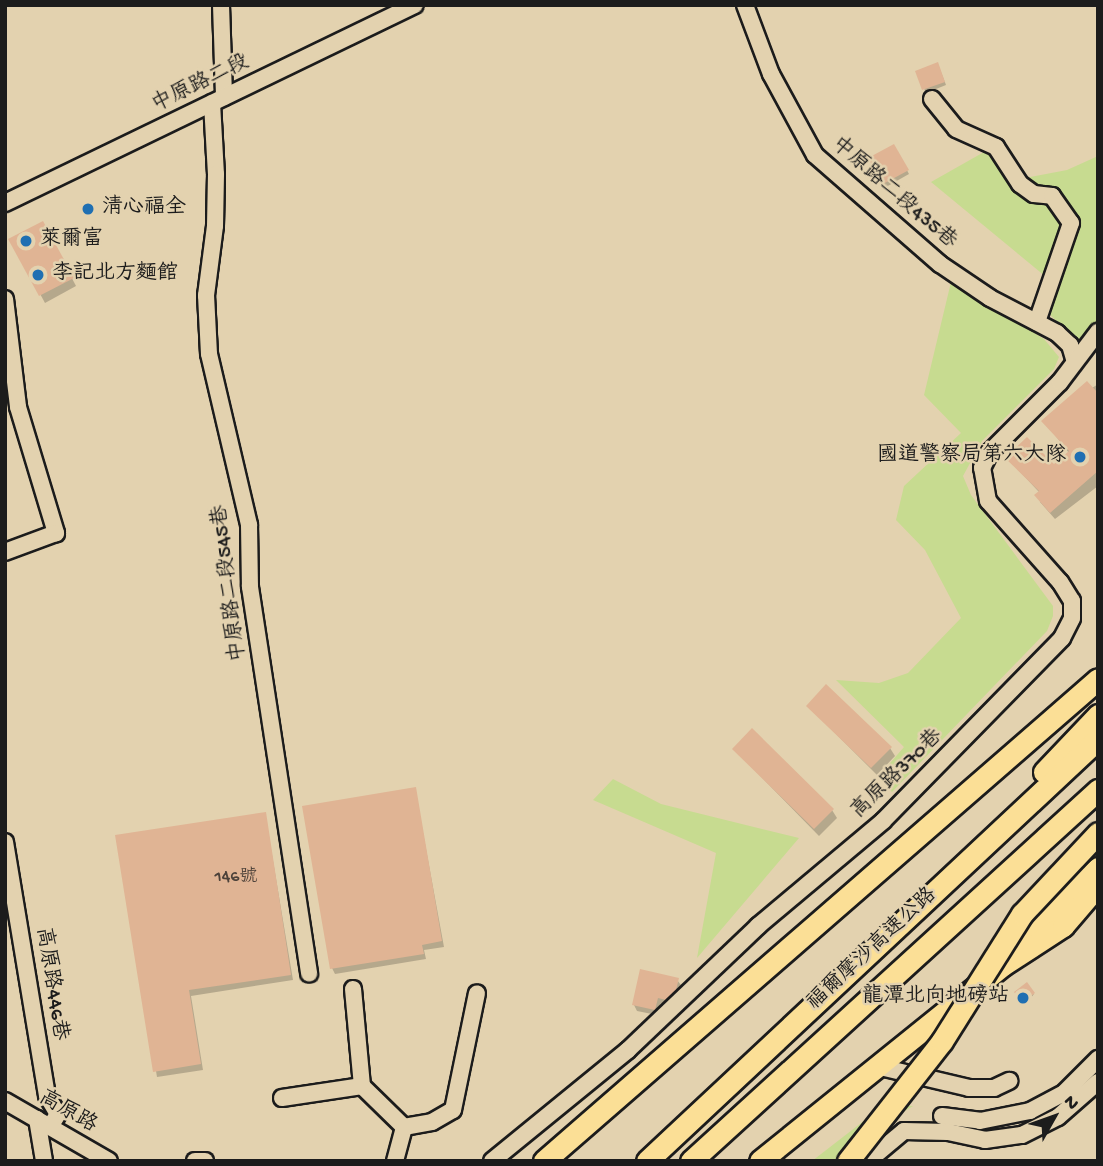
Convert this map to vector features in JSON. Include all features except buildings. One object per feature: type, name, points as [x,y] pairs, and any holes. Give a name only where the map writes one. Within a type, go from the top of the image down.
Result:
[{"type":"highway","points":[[544,1161],[1098,679]]},
{"type":"highway","points":[[998,834],[1045,771],[1098,715]]},
{"type":"highway","name":"福爾摩沙高速公路","points":[[648,1161],[1098,739]]},
{"type":"highway","name":"福爾摩沙高速公路","points":[[691,1161],[1098,790]]},
{"type":"highway","points":[[848,1161],[921,1071],[1022,914],[1098,833]]},
{"type":"highway","points":[[943,1014],[1098,868]]},
{"type":"highway","points":[[760,1161],[1003,965],[1063,926],[1096,889]]},
{"type":"street","name":"中原路二段545巷","points":[[221,5],[215,226],[206,295],[209,354],[249,525],[250,587],[309,974]]},
{"type":"street","name":"中原路二段","points":[[5,202],[415,5]]},
{"type":"street","name":"中原路二段435巷","points":[[745,5],[771,74],[815,155],[940,264],[1070,345],[1074,359]]},
{"type":"street","points":[[932,99],[956,128],[996,147],[1020,184],[1034,194],[1052,196],[1071,223],[1037,322]]},
{"type":"street","points":[[5,299],[18,407],[56,533],[5,552]]},
{"type":"street","points":[[1074,359],[1098,332]]},
{"type":"street","name":"高原路370巷","points":[[492,1161],[628,1050],[758,926],[883,821],[1062,638],[1072,618],[1072,601],[1060,582],[988,501],[982,468],[990,452],[1060,382],[1074,359]]},
{"type":"street","name":"高原路446巷","points":[[5,842],[47,1096],[58,1114],[43,1123]]},
{"type":"street","points":[[353,989],[362,1086],[404,1127]]},
{"type":"street","points":[[404,1127],[432,1122],[453,1110],[477,993]]},
{"type":"street","points":[[918,1034],[926,1076]]},
{"type":"street","points":[[942,1116],[980,1121],[1030,1111],[1065,1092],[1098,1059]]},
{"type":"street","points":[[876,1066],[969,1088],[994,1088],[1009,1081]]},
{"type":"street","points":[[868,1161],[904,1131],[948,1132],[985,1140],[1022,1135],[1058,1117],[1098,1082]]},
{"type":"street","points":[[282,1098],[362,1086]]},
{"type":"street","name":"高原路","points":[[5,1101],[109,1161]]},
{"type":"street","points":[[43,1123],[44,1161]]},
{"type":"street","points":[[396,1161],[404,1127]]},
{"type":"street","points":[[195,1161],[205,1161]]},
{"type":"green space","points":[[984,152],[1025,178],[1067,170],[1098,156],[1098,321],[1078,341],[1049,314],[1057,286],[931,182]]},
{"type":"green space","points":[[951,282],[1044,339],[1059,357],[1054,369],[982,441],[963,476],[971,495],[1053,606],[1053,616],[1047,631],[892,792],[878,777],[904,747],[836,680],[879,683],[908,673],[961,618],[925,550],[896,520],[904,486],[961,433],[924,395]]},
{"type":"green space","points":[[613,779],[661,804],[799,838],[697,958],[716,853],[593,800]]},
{"type":"green space","points":[[883,1106],[913,1106],[870,1132],[837,1161],[812,1161]]},
{"type":"place","name":"清心福全","points":[[88,209]]},
{"type":"place","name":"萊爾富","points":[[26,241]]},
{"type":"place","name":"李記北方麵館","points":[[38,275]]},
{"type":"place","name":"國道警察局第六大隊","points":[[1080,457]]},
{"type":"place","name":"龍潭北向地磅站","points":[[1023,998]]}]
